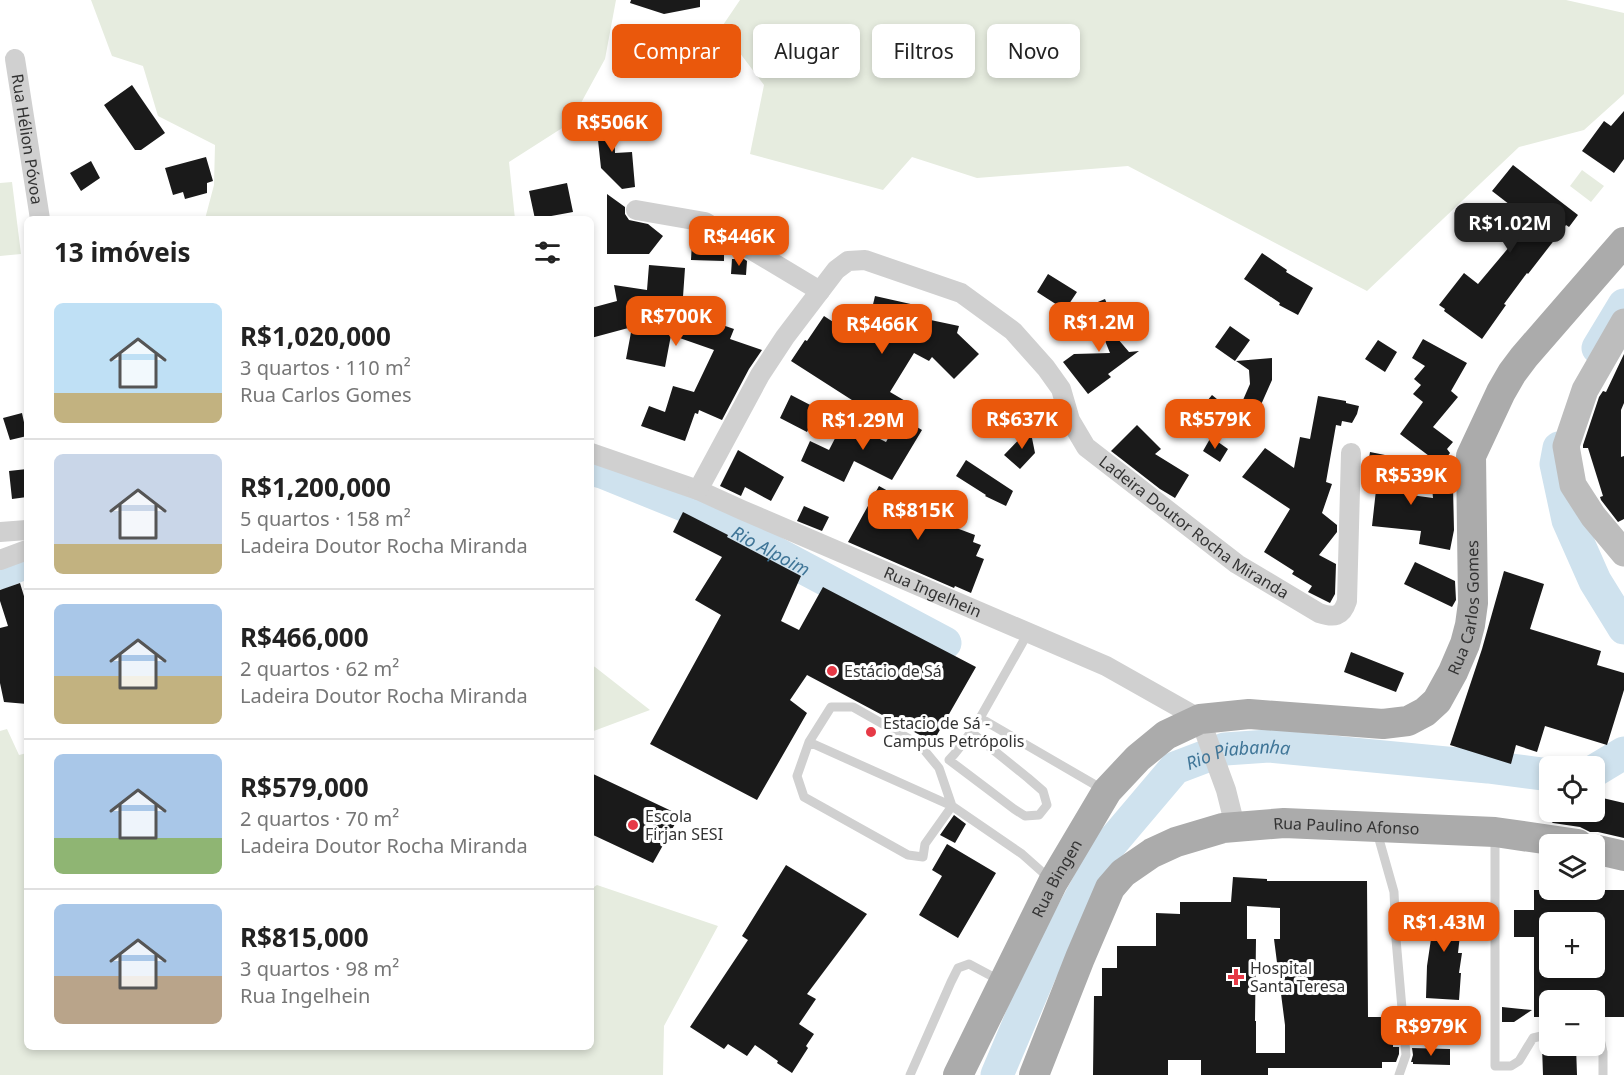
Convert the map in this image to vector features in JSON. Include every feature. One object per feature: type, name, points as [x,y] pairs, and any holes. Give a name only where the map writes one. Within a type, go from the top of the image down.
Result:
[{"type":"main road","name":"Rua Carlos Gomes","points":[[1200,719],[1248,714],[1383,724],[1408,721],[1425,712],[1437,701],[1453,672],[1470,625],[1473,603],[1471,456],[1512,373],[1624,242]]},
{"type":"main road","points":[[1624,322],[1585,390],[1566,446],[1573,485],[1593,516],[1624,553]]},
{"type":"main road","name":"Rua Bingen","points":[[958,1075],[1053,882],[1107,792],[1138,758],[1166,735],[1200,719]]},
{"type":"main road","name":"Rua Paulino Afonso","points":[[1235,826],[1284,823],[1495,832],[1539,838]]},
{"type":"main road","points":[[1034,1075],[1110,888],[1124,873],[1152,853],[1205,832],[1235,826]]},
{"type":"main road","points":[[1605,852],[1624,856]]},
{"type":"street","name":"Rua Hélion Póvoa","points":[[15,60],[40,216]]},
{"type":"street","points":[[636,210],[705,222],[820,291]]},
{"type":"street","name":"Ladeira Doutor Rocha Miranda","points":[[698,490],[760,375],[785,338],[836,270],[848,261],[865,260],[961,293],[1013,331],[1046,368],[1061,389],[1070,420],[1086,447],[1238,564],[1319,613],[1329,616],[1344,610],[1347,601],[1351,453]]},
{"type":"street","name":"Rua Ingelhein","points":[[594,454],[698,490],[1106,666],[1200,719]]},
{"type":"street","points":[[0,532],[24,530]]},
{"type":"street","points":[[0,560],[24,551]]},
{"type":"street","points":[[1200,719],[1226,790],[1235,826]]},
{"type":"lane","points":[[939,768],[962,747],[1028,633]]},
{"type":"lane","points":[[831,707],[853,707],[920,745],[939,768],[952,806],[925,844],[923,857],[908,855],[804,797],[797,776],[809,742],[831,707]]},
{"type":"lane","points":[[980,718],[1107,792]]},
{"type":"lane","points":[[949,759],[1025,816],[1039,815],[1047,806],[1042,792],[1028,778],[971,732]]},
{"type":"lane","points":[[809,742],[952,806],[1022,854],[1053,882]]},
{"type":"lane","points":[[1375,827],[1395,892],[1406,1055],[1399,1075]]},
{"type":"lane","points":[[1495,832],[1495,1066],[1511,1066],[1519,1061],[1533,1038],[1539,1037]]},
{"type":"lane","points":[[910,1075],[958,968],[969,964],[1003,982]]},
{"type":"lane","points":[[1603,1056],[1603,1075]]},
{"type":"shaded area","points":[[91,0],[616,0],[605,59],[570,123],[509,162],[515,216],[206,216],[214,185],[215,145],[158,116],[143,66],[112,56]]},
{"type":"shaded area","points":[[740,0],[1566,0],[1624,13],[1624,94],[1584,130],[1519,147],[1367,291],[1128,166],[977,178],[912,157],[883,190],[750,154],[764,85],[759,78],[860,78],[860,24],[753,24],[753,70],[741,55],[741,24],[724,24]]},
{"type":"shaded area","points":[[1582,170],[1604,186],[1591,202],[1570,186]]},
{"type":"shaded area","points":[[12,182],[21,254],[0,256],[0,183]]},
{"type":"shaded area","points":[[594,666],[595,667],[650,710],[594,731]]},
{"type":"shaded area","points":[[7,729],[19,755],[24,754],[24,1050],[594,1050],[594,887],[597,885],[718,926],[664,1026],[663,1075],[0,1075],[0,731]]},
{"type":"building","points":[[631,0],[700,0],[700,7],[664,14],[630,3]]},
{"type":"building","points":[[132,85],[165,133],[141,150],[135,150],[104,105]]},
{"type":"building","points":[[1624,111],[1624,159],[1614,173],[1582,151],[1604,121],[1611,126]]},
{"type":"building","points":[[591,116],[614,116],[615,153],[632,152],[635,187],[622,189],[601,168],[598,140],[592,140]]},
{"type":"building","points":[[206,157],[213,181],[207,183],[207,193],[185,199],[183,192],[173,195],[165,168]]},
{"type":"building","points":[[91,161],[100,178],[81,191],[70,173]]},
{"type":"building","points":[[1513,165],[1578,215],[1569,227],[1566,225],[1527,273],[1482,339],[1439,305],[1464,273],[1478,284],[1531,221],[1492,191]]},
{"type":"building","points":[[567,183],[573,212],[534,216],[529,191]]},
{"type":"building","points":[[607,194],[625,207],[625,214],[629,220],[648,224],[663,236],[649,254],[607,254]]},
{"type":"building","points":[[692,242],[716,243],[724,248],[724,261],[691,260]]},
{"type":"building","points":[[1262,253],[1287,270],[1286,272],[1313,288],[1298,315],[1279,305],[1280,303],[1244,279]]},
{"type":"building","points":[[732,259],[747,261],[746,275],[731,274]]},
{"type":"building","points":[[649,265],[685,268],[682,311],[734,329],[730,339],[762,350],[749,369],[722,420],[699,410],[698,414],[695,413],[685,441],[641,426],[649,406],[665,412],[673,386],[694,392],[714,350],[671,335],[665,367],[626,359],[632,327],[594,337],[594,307],[617,301],[614,285],[647,290]]},
{"type":"building","points":[[1048,274],[1077,292],[1065,310],[1037,292]]},
{"type":"building","points":[[875,296],[924,307],[921,318],[959,326],[957,333],[979,354],[954,379],[932,357],[929,361],[914,353],[890,392],[907,402],[894,427],[791,361],[824,316],[864,342]]},
{"type":"building","points":[[1105,299],[1114,321],[1106,325],[1129,352],[1139,351],[1108,374],[1111,377],[1088,394],[1063,362],[1074,354],[1110,353],[1097,321],[1081,309]]},
{"type":"building","points":[[1230,326],[1250,340],[1235,361],[1215,347]]},
{"type":"building","points":[[1423,339],[1467,363],[1451,391],[1458,397],[1433,427],[1453,442],[1447,449],[1450,453],[1441,465],[1400,434],[1423,402],[1413,394],[1421,385],[1414,379],[1425,366],[1412,358]]},
{"type":"building","points":[[1378,340],[1397,352],[1385,372],[1365,359]]},
{"type":"building","points":[[1624,354],[1621,457],[1624,456],[1624,519],[1618,522],[1601,500],[1600,497],[1603,496],[1588,448],[1583,448],[1583,445],[1599,397],[1603,391],[1606,392]]},
{"type":"building","points":[[1272,358],[1272,380],[1260,407],[1243,400],[1250,384],[1249,370],[1236,361]]},
{"type":"building","points":[[791,395],[818,409],[807,432],[780,418]]},
{"type":"building","points":[[1212,395],[1234,413],[1215,436],[1193,418]]},
{"type":"building","points":[[1318,396],[1359,406],[1352,423],[1342,421],[1341,426],[1336,425],[1326,482],[1332,484],[1322,513],[1337,525],[1337,532],[1319,555],[1336,564],[1335,594],[1330,603],[1308,592],[1312,586],[1292,574],[1294,571],[1264,552],[1290,509],[1242,477],[1265,448],[1294,468],[1300,437],[1310,439]]},
{"type":"building","points":[[22,413],[24,437],[10,440],[3,418]]},
{"type":"building","points":[[900,417],[922,430],[892,480],[854,461],[844,482],[801,461],[810,441],[829,450],[844,421],[886,442]]},
{"type":"building","points":[[1137,425],[1161,449],[1155,454],[1189,475],[1175,498],[1111,451]]},
{"type":"building","points":[[1030,428],[1035,453],[1020,469],[1004,455]]},
{"type":"building","points":[[1211,437],[1228,449],[1220,462],[1203,451]]},
{"type":"building","points":[[738,450],[784,477],[771,501],[745,487],[741,496],[720,486]]},
{"type":"building","points":[[1370,452],[1385,455],[1384,463],[1402,468],[1396,493],[1433,498],[1432,487],[1453,487],[1454,530],[1450,550],[1419,544],[1421,531],[1372,526],[1377,481],[1368,492],[1371,471],[1367,470]]},
{"type":"building","points":[[966,460],[1013,491],[1006,506],[985,496],[956,476]]},
{"type":"building","points":[[24,469],[24,497],[12,499],[9,471]]},
{"type":"building","points":[[879,486],[951,526],[975,535],[973,542],[981,545],[976,556],[984,559],[971,593],[955,586],[954,588],[848,542]]},
{"type":"building","points":[[804,506],[829,517],[822,531],[797,521]]},
{"type":"building","name":"Estácio de Sá","points":[[683,512],[801,576],[781,621],[799,630],[823,587],[976,667],[933,742],[807,675],[790,700],[807,713],[757,800],[650,744],[721,615],[695,600],[722,557],[673,532]]},
{"type":"building","points":[[1415,562],[1455,581],[1456,600],[1452,607],[1404,584]]},
{"type":"building","points":[[1504,571],[1544,584],[1530,629],[1601,651],[1597,665],[1624,673],[1624,690],[1607,745],[1545,726],[1537,752],[1516,745],[1511,764],[1450,745],[1482,649]]},
{"type":"building","points":[[20,583],[24,596],[24,704],[4,702],[0,683],[0,628],[8,626],[0,601],[0,590]]},
{"type":"building","points":[[1351,652],[1404,673],[1396,692],[1344,672]]},
{"type":"building","name":"Escola Firjan SESI","points":[[594,774],[680,815],[653,863],[594,835]]},
{"type":"building","points":[[1605,799],[1624,803],[1624,838],[1553,823],[1605,822]]},
{"type":"building","points":[[954,815],[966,824],[955,843],[940,835]]},
{"type":"building","points":[[947,844],[996,873],[958,938],[919,915],[942,876],[932,870]]},
{"type":"building","points":[[786,865],[867,914],[807,994],[816,999],[799,1024],[814,1034],[792,1073],[755,1045],[747,1056],[728,1044],[724,1049],[690,1027],[748,940],[742,936]]},
{"type":"building","name":"Hospital Santa Teresa","points":[[1233,877],[1267,879],[1267,881],[1367,881],[1368,1017],[1393,1017],[1393,1047],[1399,1047],[1396,1062],[1382,1062],[1382,1068],[1268,1068],[1268,1075],[1201,1075],[1201,1060],[1168,1060],[1168,1075],[1093,1075],[1094,996],[1102,996],[1102,968],[1117,968],[1117,946],[1156,946],[1156,913],[1180,914],[1180,902],[1231,902]],"holes":[[[1247,906],[1280,908],[1280,939],[1274,939],[1285,1025],[1285,1053],[1256,1053],[1256,939],[1247,939]]]},
{"type":"building","points":[[1534,890],[1539,890],[1539,900],[1605,900],[1605,890],[1624,890],[1624,1017],[1605,1017],[1605,990],[1539,990],[1539,1017],[1534,1017],[1534,937],[1514,937],[1514,910],[1534,910]]},
{"type":"building","points":[[1432,904],[1463,907],[1458,953],[1462,953],[1459,1000],[1426,998]]},
{"type":"building","points":[[1502,1007],[1532,1010],[1514,1022],[1502,1022]]},
{"type":"building","points":[[1412,1048],[1450,1049],[1450,1065],[1413,1064],[1411,1062]]},
{"type":"building","points":[[1542,1056],[1576,1056],[1577,1075],[1543,1075]]},
{"type":"waterway","name":"Rio Piabanha","points":[[1598,348],[1624,305]]},
{"type":"waterway","name":"Rio Piabanha","points":[[1559,448],[1556,464],[1568,520],[1595,581],[1624,628]]},
{"type":"waterway","name":"Rio Alpoim","points":[[594,470],[691,508],[945,643]]},
{"type":"waterway","name":"Rio Alpoim","points":[[0,573],[24,563]]},
{"type":"waterway","name":"Rio Piabanha","points":[[997,1075],[1041,971],[1109,846],[1175,768],[1225,749],[1269,746],[1539,774]]},
{"type":"waterway","name":"Rio Piabanha","points":[[1605,764],[1624,753]]},
{"type":"place","name":"Estácio de Sá","points":[[832,671]]},
{"type":"place","name":"Estacio de Sá - Campus Petrópolis","points":[[871,732]]},
{"type":"place","name":"Escola Firjan SESI","points":[[633,825]]},
{"type":"place","name":"Hospital Santa Teresa","points":[[1236,977]]}]
